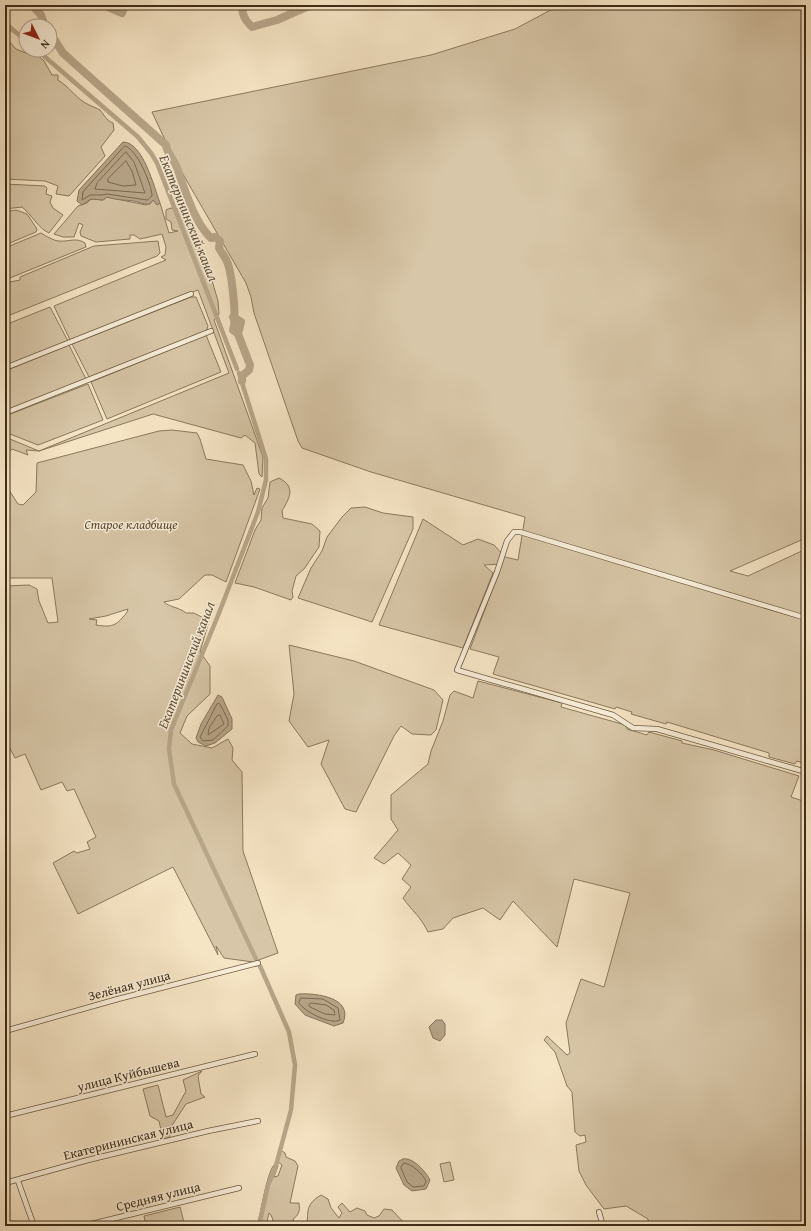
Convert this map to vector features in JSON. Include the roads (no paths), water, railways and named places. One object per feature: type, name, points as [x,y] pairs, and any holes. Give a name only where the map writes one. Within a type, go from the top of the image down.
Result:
[{"type":"street","points":[[5,368],[191,294]]},
{"type":"street","points":[[5,413],[211,331]]},
{"type":"street","points":[[806,618],[520,532],[514,532],[507,541],[497,572],[457,670],[613,715],[633,728],[657,729],[806,772]]},
{"type":"street","name":"Зелёная улица","points":[[5,1030],[258,963]]},
{"type":"street","name":"улица Куйбышева","points":[[5,1116],[255,1054]]},
{"type":"street","name":"Екатерининская улица","points":[[5,1183],[18,1181],[88,1160],[208,1131],[258,1121]]},
{"type":"street","points":[[18,1181],[34,1226]]},
{"type":"street","name":"Средняя улица","points":[[83,1226],[239,1188]]},
{"type":"street","points":[[599,1212],[603,1226]]},
{"type":"water","points":[[123,142],[130,144],[142,157],[147,166],[160,203],[157,205],[153,200],[150,204],[146,204],[107,197],[103,200],[91,199],[82,205],[77,201],[79,190]]},
{"type":"water","points":[[218,695],[222,697],[232,719],[232,729],[215,743],[206,746],[198,742],[196,738],[201,724]]},
{"type":"water","points":[[314,994],[331,998],[338,1002],[343,1007],[345,1014],[343,1023],[334,1026],[305,1015],[295,1004],[296,995]]},
{"type":"water","points":[[436,1020],[442,1020],[445,1024],[445,1035],[440,1041],[433,1038],[429,1027]]},
{"type":"water","points":[[403,1159],[411,1160],[426,1173],[430,1180],[426,1189],[412,1191],[404,1185],[396,1168],[399,1161]]},
{"type":"waterway","points":[[5,18],[5,7],[7,5]]},
{"type":"waterway","points":[[32,5],[42,18]]},
{"type":"waterway","points":[[103,5],[122,13],[125,5]]},
{"type":"waterway","points":[[242,5],[244,17],[252,27],[277,20],[311,5]]},
{"type":"waterway","points":[[434,5],[441,5]]},
{"type":"waterway","name":"Екатерининский канал","points":[[5,23],[18,34]]},
{"type":"waterway","points":[[58,45],[63,53],[166,145],[176,165],[195,215],[211,238],[215,237],[220,241],[219,248],[225,257],[230,270],[234,297],[233,330],[238,334],[250,365],[249,370],[242,376],[242,381]]},
{"type":"waterway","name":"Екатерининский канал","points":[[46,58],[138,137],[151,153],[157,163],[237,369]]},
{"type":"waterway","points":[[233,317],[241,322],[238,334]]},
{"type":"waterway","name":"Екатерининский канал","points":[[239,373],[266,459],[266,480],[258,512],[219,613],[171,730],[169,749],[174,784],[256,959]]},
{"type":"waterway","name":"Екатерининский канал","points":[[259,1226],[268,1185],[275,1169],[291,1110],[295,1065],[289,1032],[260,966]]},
{"type":"park label","name":"Старое кладбище","points":[[131,524]]}]
